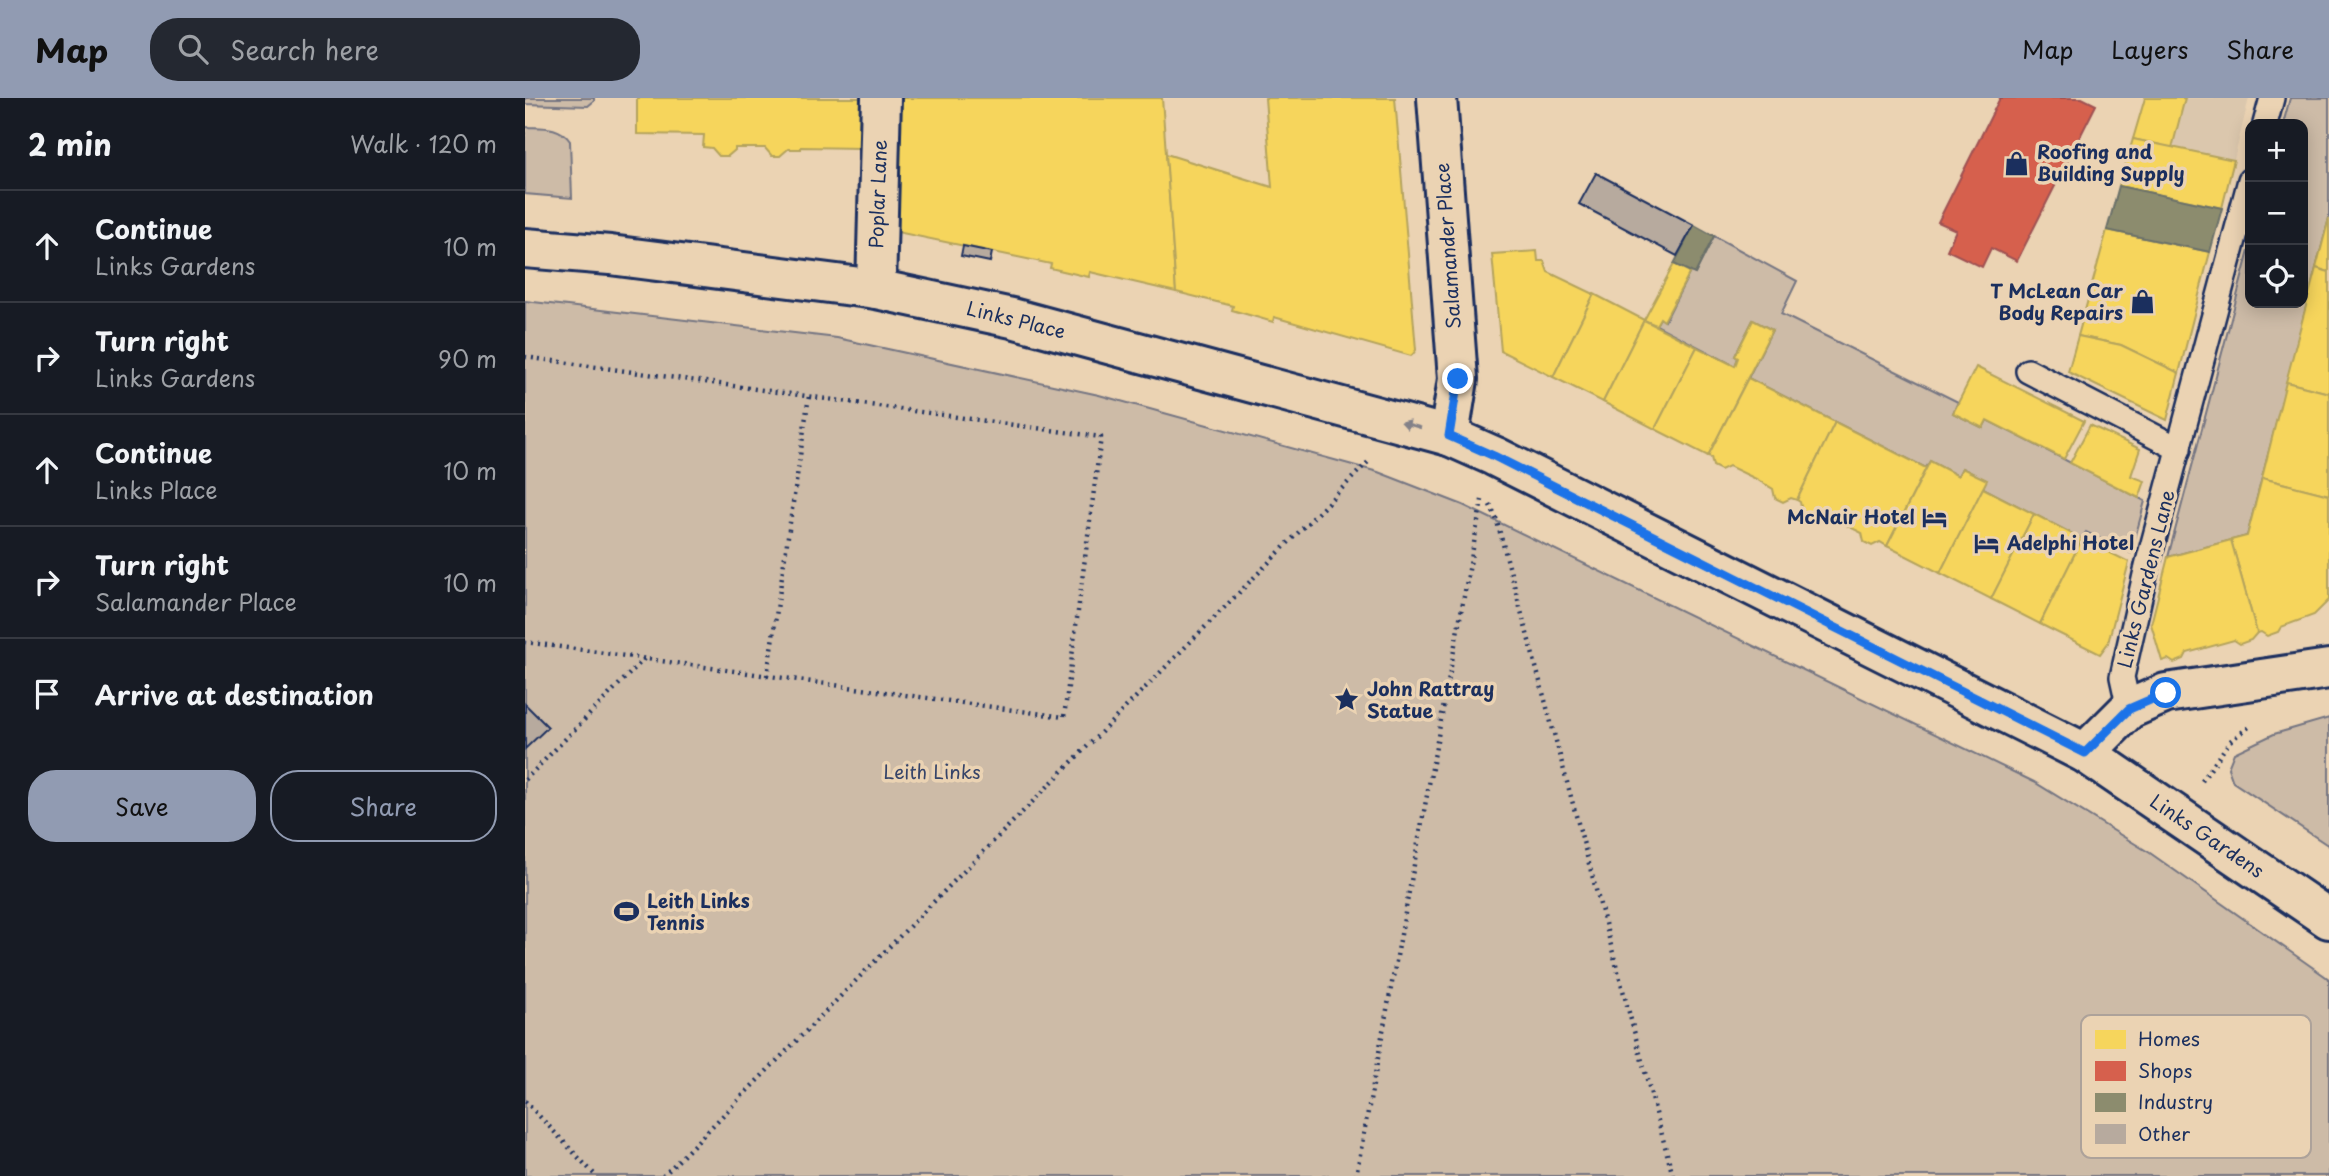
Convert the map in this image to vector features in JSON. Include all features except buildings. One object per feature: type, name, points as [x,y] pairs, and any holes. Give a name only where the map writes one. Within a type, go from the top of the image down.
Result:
[{"type":"street","name":"Poplar Lane","points":[[876,289],[881,98]]},
{"type":"street","name":"Salamander Place","points":[[1437,98],[1458,379],[1449,436]]},
{"type":"street","name":"Links Place","points":[[525,248],[610,255],[876,289],[1012,318],[1372,413],[1449,436],[1494,456]]},
{"type":"street","name":"Links Gardens","points":[[1494,456],[2085,753],[2329,919]]},
{"type":"street","points":[[2085,753],[2129,709],[2166,693],[2329,669]]},
{"type":"lane","points":[[2266,119],[2272,98]]},
{"type":"lane","name":"Links Gardens Lane","points":[[2129,709],[2122,677],[2147,566],[2249,182]]},
{"type":"lane","points":[[2028,371],[2179,449]]},
{"type":"path","points":[[525,357],[1101,437],[1064,717],[525,642]]},
{"type":"path","points":[[767,676],[809,396]]},
{"type":"path","points":[[663,1176],[1372,458]]},
{"type":"path","points":[[1356,1176],[1483,492],[1496,518],[1673,1176]]},
{"type":"path","points":[[525,780],[644,659]]},
{"type":"path","points":[[2178,816],[2230,741],[2250,725]]},
{"type":"path","points":[[525,1101],[596,1176]]},
{"type":"shaded area","points":[[2145,98],[2249,98],[2234,160],[2133,139]]},
{"type":"green space","points":[[525,98],[594,98],[594,101],[588,106],[525,104]]},
{"type":"green space","points":[[2290,98],[2329,98],[2329,218],[2308,299],[2308,119],[2284,119]]},
{"type":"green space","points":[[525,127],[555,130],[570,141],[572,198],[525,194]]},
{"type":"green space","points":[[1714,236],[1797,281],[1781,314],[1958,402],[1953,413],[1983,428],[1987,420],[2145,501],[2131,553],[2086,532],[2082,539],[1983,488],[1986,480],[1962,468],[1958,476],[1930,461],[1926,468],[1748,378],[1772,330],[1753,320],[1735,356],[1738,358],[1735,366],[1656,325],[1660,318],[1665,321],[1690,272],[1695,274]]},
{"type":"green space","points":[[2245,266],[2245,308],[2306,308],[2247,536],[2168,557]]},
{"type":"green space","name":"Leith Links","points":[[525,301],[837,338],[1099,395],[1378,472],[1463,505],[2034,782],[2150,853],[2329,979],[2329,1176],[525,1176]]},
{"type":"green space","points":[[2329,718],[2329,846],[2233,782],[2228,768],[2234,753],[2274,734]]},
{"type":"place","name":"Roofing and Building Supply","points":[[2017,163]]},
{"type":"place","name":"T McLean Car Body Repairs","points":[[2143,302]]},
{"type":"place","name":"McNair Hotel","points":[[1935,517]]},
{"type":"place","name":"Adelphi Hotel","points":[[1987,543]]},
{"type":"place","name":"John Rattray Statue","points":[[1347,700]]},
{"type":"place","name":"Leith Links Tennis","points":[[627,912]]},
{"type":"route","points":[[1458,379],[1449,436],[1494,456],[2085,753],[2129,709],[2166,693]]}]
